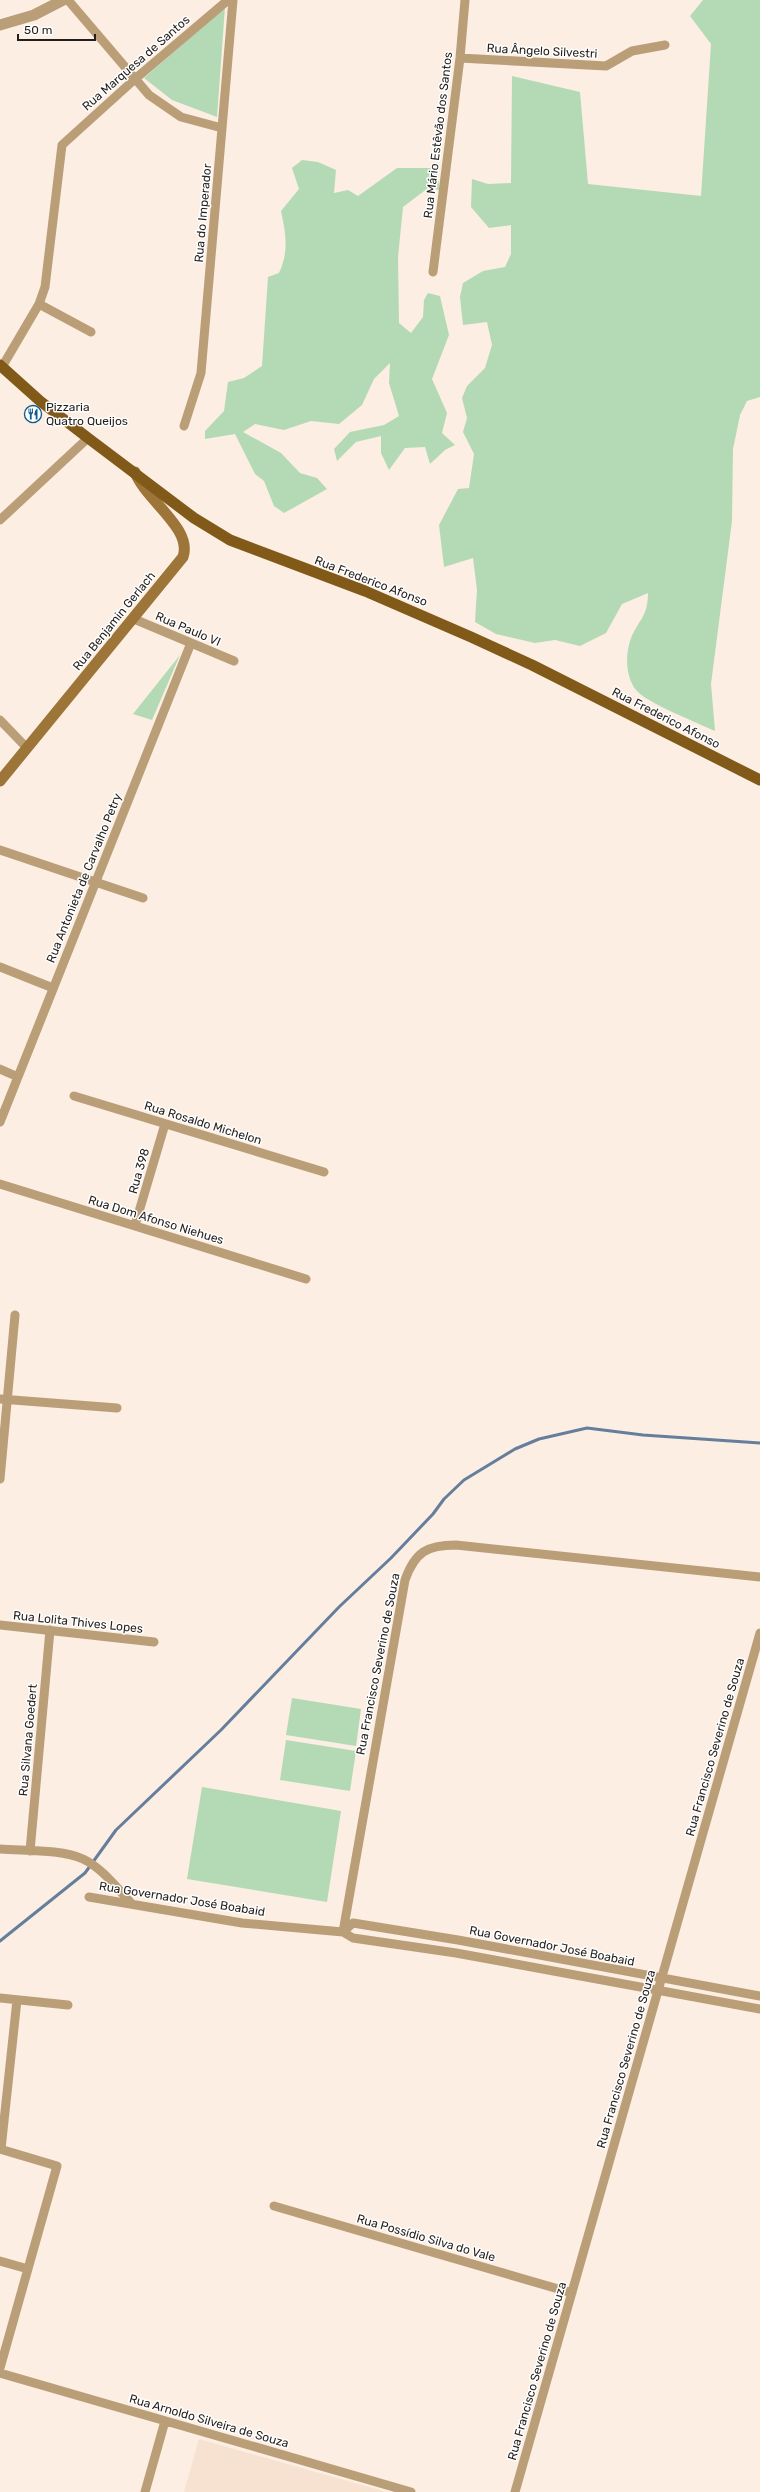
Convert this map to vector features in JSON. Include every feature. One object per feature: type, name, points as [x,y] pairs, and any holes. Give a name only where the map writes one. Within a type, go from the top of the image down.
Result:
[{"type":"main road","name":"Rua Frederico Afonso","points":[[1,366],[88,438],[194,518],[230,540],[365,591],[445,625],[532,665],[760,780]]},
{"type":"main road","name":"Rua Benjamin Gerlach","points":[[0,781],[134,619],[183,557],[185,540],[180,531],[152,500],[135,472]]},
{"type":"street","points":[[0,25],[34,15],[63,0]]},
{"type":"street","points":[[68,0],[149,95],[181,117],[222,128]]},
{"type":"street","name":"Rua Marquesa de Santos","points":[[39,304],[45,287],[62,145],[134,79],[228,0]]},
{"type":"street","name":"Rua do Imperador","points":[[184,426],[201,373],[233,0]]},
{"type":"street","name":"Rua Mário Estêvão dos Santos","points":[[433,272],[460,58],[465,0]]},
{"type":"street","name":"Rua Ângelo Silvestri","points":[[460,58],[606,66],[632,51],[665,45]]},
{"type":"street","points":[[1,366],[39,304],[91,332]]},
{"type":"street","points":[[0,520],[88,438]]},
{"type":"street","name":"Rua Paulo VI","points":[[134,619],[234,661]]},
{"type":"street","name":"Rua Antonieta de Carvalho Petry","points":[[0,1122],[190,643]]},
{"type":"street","points":[[0,720],[26,748]]},
{"type":"street","points":[[0,850],[143,898]]},
{"type":"street","points":[[0,967],[53,988]]},
{"type":"street","points":[[0,1070],[18,1077]]},
{"type":"street","name":"Rua Rosaldo Michelon","points":[[74,1096],[324,1172]]},
{"type":"street","name":"Rua 398","points":[[135,1225],[165,1124]]},
{"type":"street","name":"Rua Dom Afonso Niehues","points":[[0,1184],[306,1279]]},
{"type":"street","points":[[0,1478],[4,1400],[15,1314]]},
{"type":"street","points":[[4,1400],[117,1408]]},
{"type":"street","name":"Rua Francisco Severino de Souza","points":[[343,1932],[405,1580],[410,1565],[420,1553],[438,1545],[456,1545],[760,1577]]},
{"type":"street","name":"Rua Lolita Thives Lopes","points":[[0,1626],[154,1642]]},
{"type":"street","name":"Rua Silvana Goedert","points":[[30,1852],[50,1630]]},
{"type":"street","name":"Rua Francisco Severino de Souza","points":[[515,2492],[760,1633]]},
{"type":"street","points":[[0,1849],[83,1859],[94,1867],[131,1903]]},
{"type":"street","name":"Rua Governador José Boabaid","points":[[89,1897],[242,1923],[343,1932],[353,1938],[456,1953],[658,1992],[760,2009]]},
{"type":"street","name":"Rua Governador José Boabaid","points":[[343,1932],[353,1923],[458,1940],[661,1979],[760,1996]]},
{"type":"street","points":[[456,1953],[458,1940]]},
{"type":"street","points":[[0,1998],[68,2005]]},
{"type":"street","points":[[0,2368],[57,2166],[1,2149],[16,2000]]},
{"type":"street","name":"Rua Possídio Silva do Vale","points":[[274,2206],[572,2293]]},
{"type":"street","points":[[0,2261],[28,2269]]},
{"type":"street","name":"Rua Arnoldo Silveira de Souza","points":[[0,2373],[411,2492]]},
{"type":"street","points":[[145,2492],[165,2421]]},
{"type":"shaded area","points":[[199,2439],[305,2469],[387,2492],[184,2492]]},
{"type":"green space","points":[[703,0],[760,0],[760,397],[747,401],[740,415],[733,449],[732,521],[711,684],[715,731],[673,712],[641,695],[636,690],[630,679],[627,667],[628,647],[644,614],[648,601],[648,593],[622,604],[606,633],[580,646],[555,640],[535,643],[496,634],[475,622],[477,590],[473,558],[444,567],[439,525],[458,489],[469,488],[474,454],[463,432],[467,418],[462,398],[467,386],[485,368],[492,345],[487,322],[463,325],[460,297],[463,283],[483,271],[505,267],[511,254],[511,225],[489,228],[471,207],[472,179],[488,184],[511,183],[512,76],[580,92],[588,184],[701,196],[711,44],[690,16]]},
{"type":"green space","points":[[225,7],[217,117],[172,100],[144,78]]},
{"type":"green space","points":[[302,160],[318,162],[336,170],[334,193],[348,190],[358,196],[397,168],[436,168],[440,190],[428,188],[403,207],[398,257],[399,323],[411,333],[423,317],[424,300],[428,293],[440,296],[449,335],[432,379],[447,413],[442,433],[455,445],[445,450],[430,464],[425,447],[405,448],[389,470],[381,453],[381,436],[356,442],[337,461],[334,449],[350,432],[384,425],[399,416],[389,383],[390,363],[374,379],[362,405],[339,424],[311,421],[284,430],[255,424],[243,432],[281,453],[300,473],[317,478],[327,489],[284,513],[274,506],[264,481],[255,474],[235,434],[205,439],[205,431],[224,411],[228,382],[244,378],[262,366],[268,277],[279,273],[282,265],[286,243],[281,211],[299,189],[292,168]]},
{"type":"green space","points":[[180,655],[152,720],[133,714]]},
{"type":"green space","points":[[292,1698],[361,1709],[356,1746],[286,1735]]},
{"type":"green space","points":[[286,1740],[356,1751],[350,1791],[280,1780]]},
{"type":"green space","points":[[202,1787],[341,1811],[327,1902],[187,1879]]},
{"type":"waterway","points":[[0,1941],[85,1873],[116,1830],[221,1730],[339,1607],[391,1558],[433,1514],[444,1499],[464,1480],[515,1449],[539,1439],[587,1428],[643,1435],[760,1443]]},
{"type":"place","name":"Pizzaria Quatro Queijos","points":[[33,414]]}]
